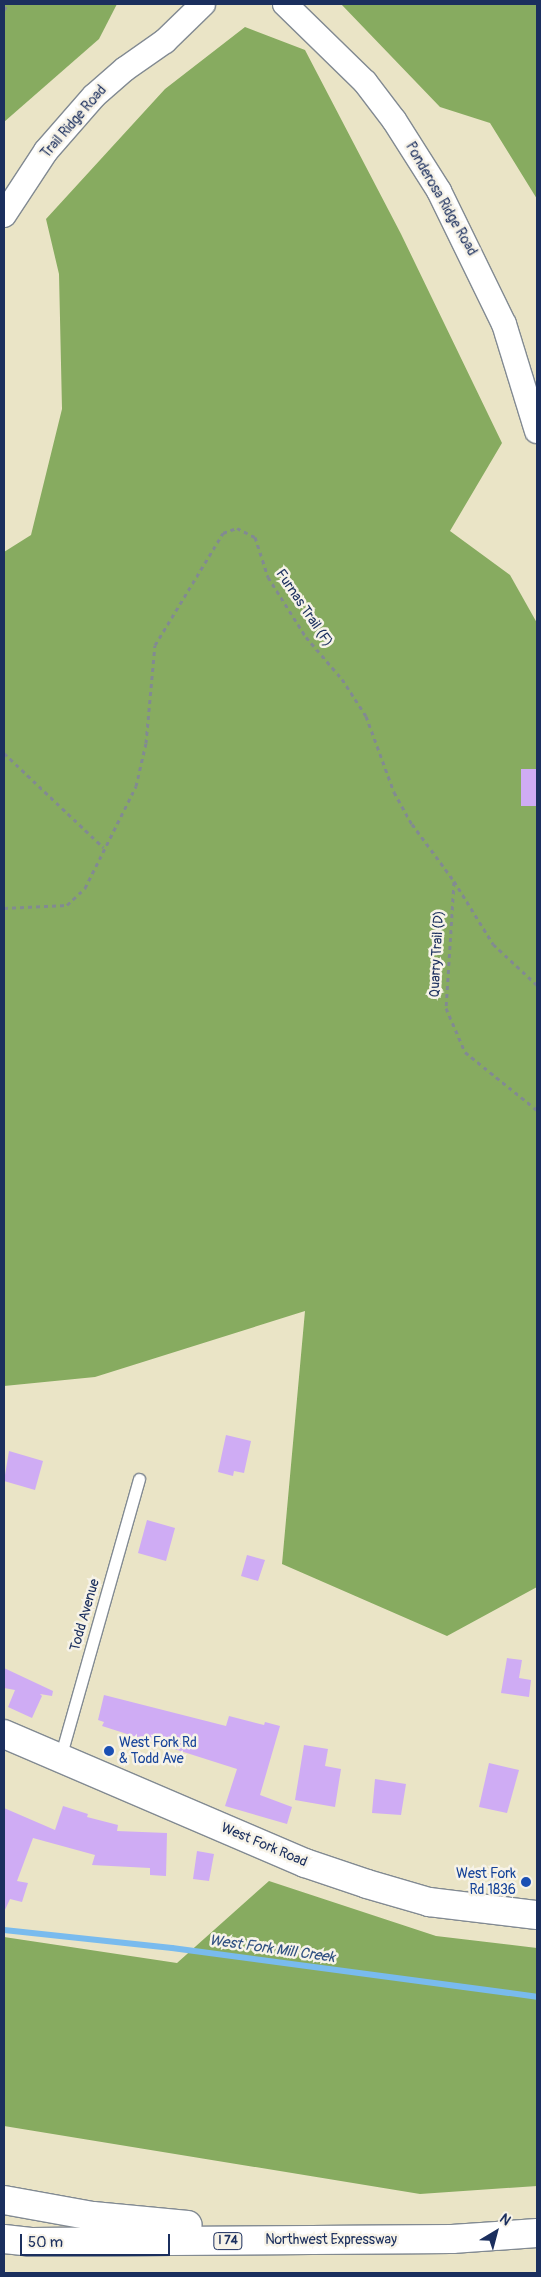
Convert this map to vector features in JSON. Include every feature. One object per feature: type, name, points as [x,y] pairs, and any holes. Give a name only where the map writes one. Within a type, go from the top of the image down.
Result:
[{"type":"main road","name":"West Fork Road","points":[[4,1734],[306,1863],[367,1884],[429,1902],[537,1915]]},
{"type":"main road","points":[[4,2200],[93,2216],[166,2223],[452,2239]]},
{"type":"main road","name":"Northwest Expressway","points":[[4,2239],[32,2242],[452,2239],[537,2233]]},
{"type":"street","name":"Trail Ridge Road","points":[[4,214],[46,151],[94,96],[125,69],[165,41],[203,4]]},
{"type":"street","name":"Ponderosa Ridge Road","points":[[285,4],[365,82],[394,120],[439,191],[504,324],[537,432]]},
{"type":"lane","name":"Todd Avenue","points":[[60,1758],[139,1479]]},
{"type":"path","points":[[4,10],[8,4]]},
{"type":"path","name":"Furnas Trail (F)","points":[[4,908],[67,905],[85,888],[103,847],[136,786],[146,743],[155,645],[223,532],[237,528],[255,538],[268,577],[306,637],[342,679],[366,716],[394,792],[412,824],[454,881],[493,944],[537,985]]},
{"type":"path","points":[[4,754],[103,847]]},
{"type":"path","name":"Quarry Trail (D)","points":[[454,881],[446,1008],[465,1052],[537,1110]]},
{"type":"green space","points":[[4,4],[117,4],[99,39],[4,122]]},
{"type":"green space","points":[[341,4],[537,4],[537,199],[490,123],[440,107]]},
{"type":"green space","points":[[245,27],[305,50],[401,234],[502,443],[450,531],[510,575],[537,623],[537,1587],[447,1636],[282,1564],[305,1311],[95,1377],[4,1386],[4,552],[31,535],[62,409],[59,274],[46,219],[165,89]]},
{"type":"green space","points":[[269,1881],[436,1936],[537,1948],[537,2186],[420,2194],[4,2126],[4,1937],[177,1963]]},
{"type":"building","points":[[521,769],[537,769],[537,806],[521,806]]},
{"type":"building","points":[[226,1435],[251,1441],[244,1473],[234,1471],[233,1476],[218,1472]]},
{"type":"building","points":[[9,1451],[43,1461],[35,1490],[4,1481]]},
{"type":"building","points":[[147,1520],[175,1528],[166,1561],[138,1553]]},
{"type":"building","points":[[247,1555],[265,1560],[258,1581],[241,1576]]},
{"type":"building","points":[[507,1658],[522,1660],[519,1678],[531,1680],[529,1697],[501,1693]]},
{"type":"building","points":[[4,1668],[53,1691],[52,1696],[40,1694],[42,1696],[32,1718],[8,1707],[15,1690],[4,1688]]},
{"type":"building","points":[[104,1695],[226,1726],[229,1716],[264,1725],[265,1722],[280,1726],[260,1795],[292,1807],[287,1824],[225,1806],[237,1769],[102,1726],[104,1722],[98,1720]]},
{"type":"building","points":[[304,1745],[328,1749],[325,1766],[341,1769],[335,1807],[295,1800]]},
{"type":"building","points":[[489,1763],[519,1770],[507,1813],[479,1807]]},
{"type":"building","points":[[375,1779],[406,1784],[401,1815],[372,1813]]},
{"type":"building","points":[[63,1806],[88,1814],[87,1817],[118,1825],[117,1831],[167,1833],[166,1876],[150,1875],[150,1868],[92,1865],[95,1855],[33,1838],[17,1881],[28,1883],[22,1902],[10,1899],[4,1912],[4,1808],[55,1830]]},
{"type":"building","points":[[197,1851],[214,1854],[209,1881],[193,1879]]},
{"type":"waterway","name":"West Fork Mill Creek","points":[[4,1930],[172,1948],[537,1997]]},
{"type":"place","name":"West Fork Rd & Todd Ave","points":[[109,1751]]},
{"type":"place","name":"West Fork Rd 1836","points":[[526,1882]]}]
